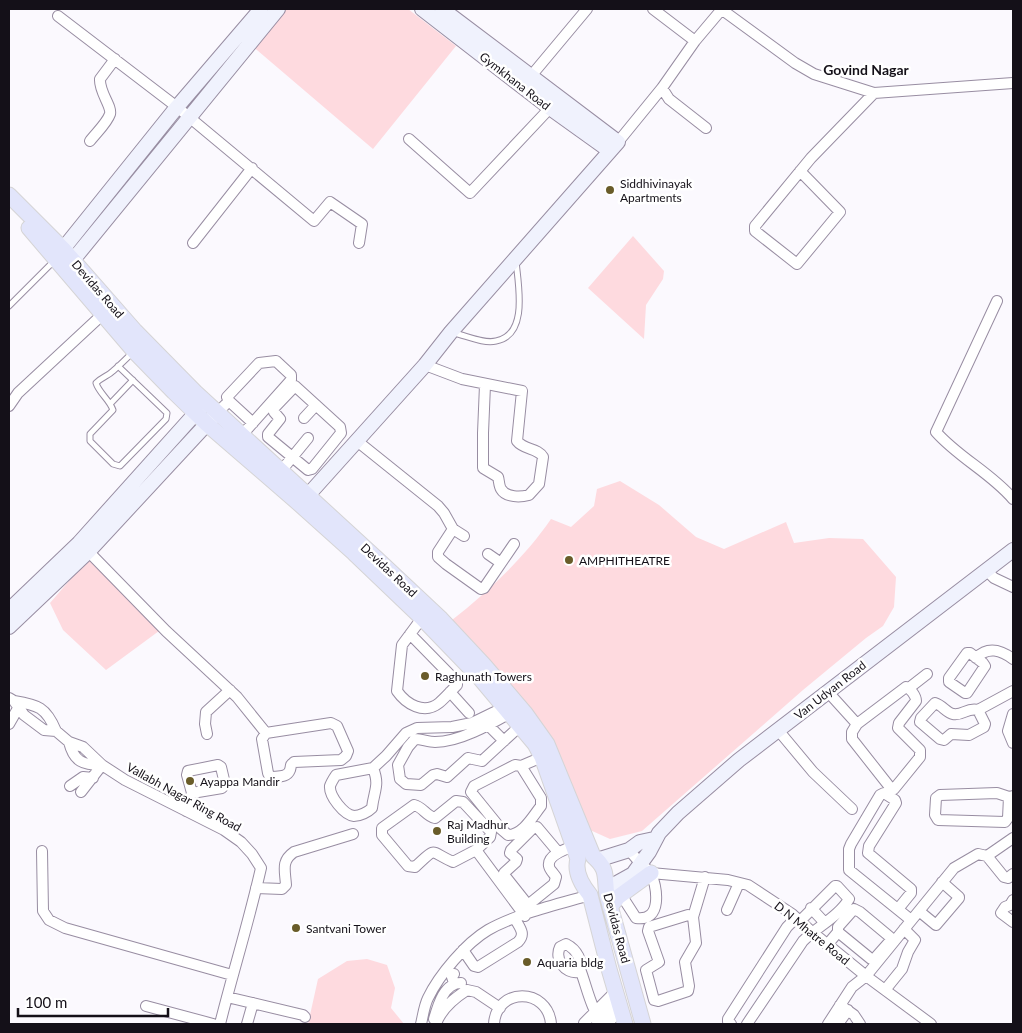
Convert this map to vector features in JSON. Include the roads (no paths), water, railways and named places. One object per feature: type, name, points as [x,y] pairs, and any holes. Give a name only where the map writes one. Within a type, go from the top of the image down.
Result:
[{"type":"main road","name":"Devidas Road","points":[[9,195],[212,419],[440,619],[484,665],[525,713],[547,744],[586,856]]},
{"type":"main road","name":"Devidas Road","points":[[9,207],[64,256],[103,314],[134,351],[201,408]]},
{"type":"main road","name":"Devidas Road","points":[[212,419],[242,435],[281,471],[304,500],[354,553],[467,663],[535,744],[586,856],[602,864],[614,890],[610,907],[643,1024]]},
{"type":"main road","name":"Devidas Road","points":[[586,856],[576,865],[578,875],[584,888],[590,895],[619,1010]]},
{"type":"main road","points":[[590,895],[614,890],[646,869]]},
{"type":"street","points":[[64,256],[178,107],[261,9]]},
{"type":"street","points":[[64,256],[190,117],[278,9]]},
{"type":"street","name":"Gymkhana Road","points":[[422,9],[550,108],[614,146]]},
{"type":"street","name":"Gymkhana Road","points":[[442,9],[531,76],[614,146]]},
{"type":"street","points":[[531,76],[587,9]]},
{"type":"street","points":[[653,9],[695,41]]},
{"type":"street","points":[[304,500],[425,365],[451,332],[614,146],[662,88],[695,41],[722,9],[795,63],[814,74],[874,93],[1013,83]]},
{"type":"street","points":[[58,16],[178,107],[314,221],[330,202],[362,224],[359,243]]},
{"type":"street","points":[[90,141],[110,116],[111,110],[101,91],[100,79],[114,59]]},
{"type":"street","points":[[662,88],[669,98],[706,128]]},
{"type":"street","points":[[800,172],[840,212],[797,264],[755,231],[754,228],[800,172],[874,93]]},
{"type":"street","points":[[409,139],[470,193],[550,108]]},
{"type":"street","points":[[193,243],[252,168]]},
{"type":"street","points":[[997,300],[936,432],[965,459],[1004,488],[1013,499]]},
{"type":"street","points":[[9,406],[18,393],[103,314]]},
{"type":"street","points":[[242,435],[253,423],[291,380],[291,375],[276,361],[259,363],[227,397],[253,423]]},
{"type":"street","points":[[425,365],[462,379],[485,385],[520,390],[522,392],[518,441],[521,445],[540,453],[543,457],[539,484],[529,496],[518,496],[504,492],[501,490],[498,477],[483,468],[485,385]]},
{"type":"street","points":[[296,386],[340,427],[341,433],[312,469],[308,470],[292,457],[268,434],[280,419],[274,412],[274,409],[296,386]]},
{"type":"street","points":[[9,627],[14,611],[84,548],[229,401]]},
{"type":"street","points":[[304,418],[316,405]]},
{"type":"street","points":[[84,548],[201,408]]},
{"type":"street","points":[[281,471],[308,438]]},
{"type":"street","points":[[357,441],[438,506],[453,529],[464,536]]},
{"type":"street","points":[[453,529],[438,552],[438,557],[481,589],[484,588],[514,544]]},
{"type":"street","points":[[84,548],[166,630],[230,690],[266,734]]},
{"type":"street","name":"Van Udyan Road","points":[[646,869],[654,839],[678,813],[739,760],[1013,550]]},
{"type":"street","points":[[488,554],[501,563]]},
{"type":"street","points":[[988,571],[994,578],[1013,587]]},
{"type":"street","points":[[410,634],[457,682],[457,685],[437,705],[417,708],[397,691],[402,645],[410,634],[422,618]]},
{"type":"street","points":[[976,658],[987,650],[1005,653],[1013,659]]},
{"type":"street","points":[[909,688],[916,701],[899,723],[898,728],[920,750],[920,757],[894,789],[852,739],[852,732],[856,724],[927,674]]},
{"type":"street","points":[[208,734],[205,724],[206,712],[230,690]]},
{"type":"street","points":[[978,710],[985,724],[984,727],[968,735],[950,734],[944,740],[940,739],[920,722],[920,718],[935,703],[951,714],[958,714],[972,708],[978,710],[1013,691]]},
{"type":"street","points":[[450,692],[469,712]]},
{"type":"street","points":[[828,692],[856,724]]},
{"type":"street","points":[[9,724],[16,702],[30,702],[47,713],[56,730]]},
{"type":"street","name":"Vallabh Nagar Ring Road","points":[[16,702],[24,715],[44,730],[56,730],[70,742],[83,747],[102,765],[125,780],[224,830],[252,854],[261,868],[220,1024]]},
{"type":"street","points":[[507,710],[488,725],[458,737],[440,742],[416,739],[408,746],[398,765],[400,779],[406,784],[416,786],[421,785],[432,775],[437,774],[447,777],[468,758],[482,761],[520,726]]},
{"type":"street","points":[[373,768],[377,779],[377,787],[372,808],[369,812],[355,816],[348,814],[332,797],[330,785],[336,775],[373,768],[406,734],[417,728],[452,728],[507,710]]},
{"type":"street","points":[[1013,714],[1008,731],[1013,743]]},
{"type":"street","points":[[332,723],[337,726],[348,751],[341,760],[294,762],[291,764],[289,773],[286,775],[270,777],[262,739],[266,734],[332,723]]},
{"type":"street","points":[[488,725],[504,741]]},
{"type":"street","points":[[778,730],[813,772],[852,809]]},
{"type":"street","points":[[521,766],[541,798],[541,806],[524,827],[513,835],[508,835],[471,792],[474,786],[515,765],[521,766],[542,757]]},
{"type":"street","points":[[81,792],[102,765]]},
{"type":"street","points":[[70,786],[83,777],[93,778]]},
{"type":"street","points":[[538,794],[553,784]]},
{"type":"street","points":[[186,811],[192,792]]},
{"type":"street","points":[[898,909],[911,893],[911,888],[868,853],[869,846],[896,802],[884,793],[880,795],[851,844],[849,870],[911,920]]},
{"type":"street","points":[[997,794],[1011,796],[1008,818],[1005,822],[938,820],[935,816],[936,798],[940,795],[997,794]]},
{"type":"street","points":[[456,801],[462,802],[492,832],[490,838],[476,850],[454,862],[436,852],[431,852],[415,867],[408,866],[382,835],[382,828],[414,804],[419,806],[430,817],[435,818],[456,801]]},
{"type":"street","points":[[464,950],[474,966],[478,967],[523,937],[525,913],[504,873],[517,859],[510,852],[511,850],[533,828],[537,827],[558,852],[586,856]]},
{"type":"street","points":[[256,888],[285,888],[285,861],[288,856],[294,852],[353,834]]},
{"type":"street","points":[[988,856],[1013,838]]},
{"type":"street","name":"Van Udyan Road","points":[[586,856],[628,850],[640,842],[654,839]]},
{"type":"street","points":[[476,850],[525,913]]},
{"type":"street","points":[[614,890],[636,918],[641,919],[649,916],[654,910],[658,897],[646,869],[628,850]]},
{"type":"street","points":[[42,851],[43,911],[49,920],[64,928],[232,974]]},
{"type":"street","points":[[525,913],[554,884],[556,877],[549,867],[549,863],[558,852]]},
{"type":"street","points":[[838,1024],[852,987],[866,976],[911,920],[944,884],[954,868],[978,854],[988,856],[1004,877],[1008,878],[1013,874]]},
{"type":"street","name":"D N Mhatre Road","points":[[646,869],[748,885],[798,919],[866,976],[931,1024]]},
{"type":"street","points":[[693,917],[688,915],[650,927],[648,931],[658,962],[646,970],[654,1000],[658,1001],[688,991],[689,986],[685,962],[696,943],[693,917],[705,877]]},
{"type":"street","points":[[727,910],[739,883]]},
{"type":"street","points":[[920,912],[936,924],[959,898],[944,884]]},
{"type":"street","points":[[731,1024],[728,1022],[728,1019],[787,927],[837,886],[849,899],[825,923],[803,941],[747,1024]]},
{"type":"street","points":[[432,1024],[438,1005],[456,979],[464,950],[473,940],[490,929],[525,913],[590,895]]},
{"type":"street","points":[[1013,900],[1010,905],[1004,907],[1001,913],[1013,922]]},
{"type":"street","points":[[811,908],[825,923]]},
{"type":"street","points":[[828,945],[838,932],[838,927],[854,909],[857,909],[890,937],[891,940],[875,958],[871,959],[838,932]]},
{"type":"street","points":[[885,990],[902,969],[915,940],[904,929]]},
{"type":"street","points":[[842,956],[852,944]]},
{"type":"street","points":[[856,968],[867,955]]},
{"type":"street","points":[[580,969],[600,1021]]},
{"type":"street","points":[[421,1024],[428,999],[456,979]]},
{"type":"street","points":[[436,1024],[444,1009],[456,997],[467,990],[476,992],[500,1008]]},
{"type":"street","points":[[494,1024],[500,1008],[517,996],[529,997],[544,1006],[550,1016],[551,1024]]},
{"type":"street","points":[[227,997],[305,1017]]},
{"type":"street","points":[[247,1024],[253,1003]]},
{"type":"street","points":[[146,1006],[213,1024]]},
{"type":"street","points":[[828,1024],[844,1008]]},
{"type":"street","points":[[844,1008],[854,1015],[860,1024]]},
{"type":"street","points":[[600,1021],[619,1010]]},
{"type":"street","points":[[584,1023],[600,1021],[619,1010]]},
{"type":"lane","points":[[9,306],[64,256]]},
{"type":"lane","points":[[451,332],[495,342],[503,339],[512,330],[517,320],[520,301],[516,258]]},
{"type":"lane","points":[[118,366],[167,413],[166,419],[120,466],[113,464],[90,441],[90,434],[113,410],[96,383],[103,376],[111,373],[118,366],[134,351]]},
{"type":"lane","points":[[110,403],[133,380]]},
{"type":"place","name":"Siddhivinayak Apartments","points":[[610,190]]},
{"type":"place","name":"AMPHITHEATRE","points":[[569,560]]},
{"type":"place","name":"Raghunath Towers","points":[[425,676]]},
{"type":"place","name":"Ayappa Mandir","points":[[190,781]]},
{"type":"place","name":"Raj Madhur Building","points":[[437,831]]},
{"type":"place","name":"Santvani Tower","points":[[296,928]]},
{"type":"place","name":"Aquaria bldg","points":[[527,962]]},
{"type":"district","name":"Govind Nagar","points":[[866,69]]}]
